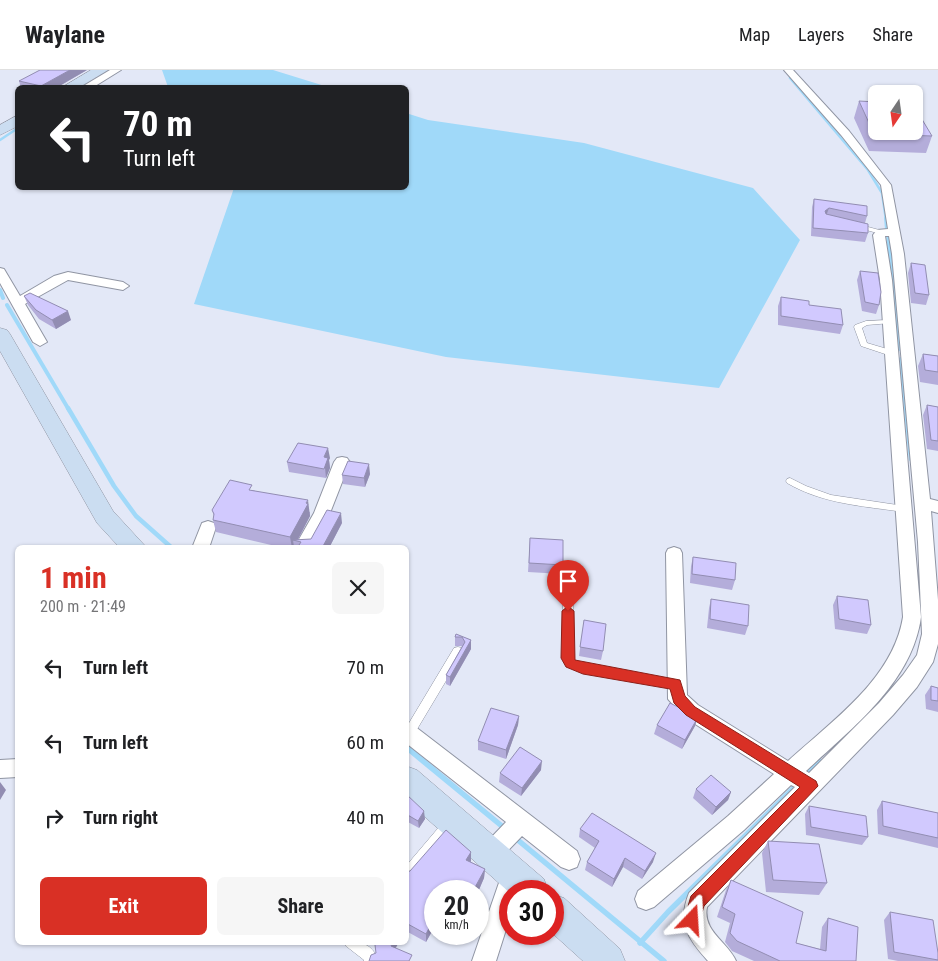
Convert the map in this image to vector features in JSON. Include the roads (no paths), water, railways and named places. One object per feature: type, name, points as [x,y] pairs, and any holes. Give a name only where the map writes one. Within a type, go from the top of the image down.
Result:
[{"type":"street","points":[[73,85],[101,70]]},
{"type":"street","points":[[90,85],[117,70]]},
{"type":"street","points":[[724,961],[697,930],[692,920],[697,901],[886,709],[910,681],[926,657],[931,634],[926,542],[907,357],[887,232],[886,185],[845,133],[788,70]]},
{"type":"street","points":[[0,131],[15,122]]},
{"type":"street","points":[[646,899],[736,823],[866,702],[898,661],[909,638],[912,617],[904,509],[907,357],[889,322],[879,235],[887,232]]},
{"type":"street","points":[[0,272],[40,342]]},
{"type":"street","points":[[0,303],[16,301],[58,278],[68,276],[124,286]]},
{"type":"street","points":[[0,334],[105,517],[132,545]]},
{"type":"street","points":[[304,545],[322,513],[342,462]]},
{"type":"street","points":[[921,503],[938,507]]},
{"type":"street","points":[[201,545],[208,527]]},
{"type":"street","points":[[674,553],[676,684],[678,699],[690,711],[811,786]]},
{"type":"street","points":[[409,733],[569,859]]},
{"type":"street","points":[[0,769],[15,768]]},
{"type":"street","points":[[409,783],[520,880]]},
{"type":"street","points":[[491,853],[521,822]]},
{"type":"street","points":[[564,921],[608,961]]},
{"type":"street","points":[[484,961],[499,931]]},
{"type":"lane","points":[[853,225],[887,232]]},
{"type":"lane","points":[[889,322],[866,323],[858,327],[864,344],[907,357]]},
{"type":"lane","points":[[790,481],[801,489],[825,497],[904,509]]},
{"type":"lane","points":[[568,591],[568,658],[570,664],[583,668],[676,684]]},
{"type":"lane","points":[[409,730],[458,651]]},
{"type":"lane","points":[[409,871],[452,820]]},
{"type":"lane","points":[[354,945],[372,957],[370,961]]},
{"type":"water","points":[[162,70],[273,70],[322,85],[167,85]]},
{"type":"water","points":[[409,114],[428,120],[584,143],[753,188],[800,240],[719,388],[446,357],[194,304],[233,190],[409,190]]},
{"type":"waterway","points":[[99,75],[110,70]]},
{"type":"waterway","points":[[790,78],[868,170],[882,193],[886,220]]},
{"type":"waterway","points":[[0,140],[15,130]]},
{"type":"waterway","points":[[886,218],[887,229]]},
{"type":"waterway","points":[[888,235],[900,349]]},
{"type":"waterway","points":[[0,290],[3,298]]},
{"type":"waterway","points":[[7,305],[69,410]]},
{"type":"waterway","points":[[901,359],[906,410]]},
{"type":"waterway","points":[[68,408],[114,486],[136,516],[169,545]]},
{"type":"waterway","points":[[906,408],[911,459]]},
{"type":"waterway","points":[[409,749],[503,827]]},
{"type":"waterway","points":[[805,777],[820,762]]},
{"type":"waterway","points":[[641,942],[668,912],[799,783]]},
{"type":"waterway","points":[[519,841],[641,942]]},
{"type":"waterway","points":[[641,942],[664,961]]}]
